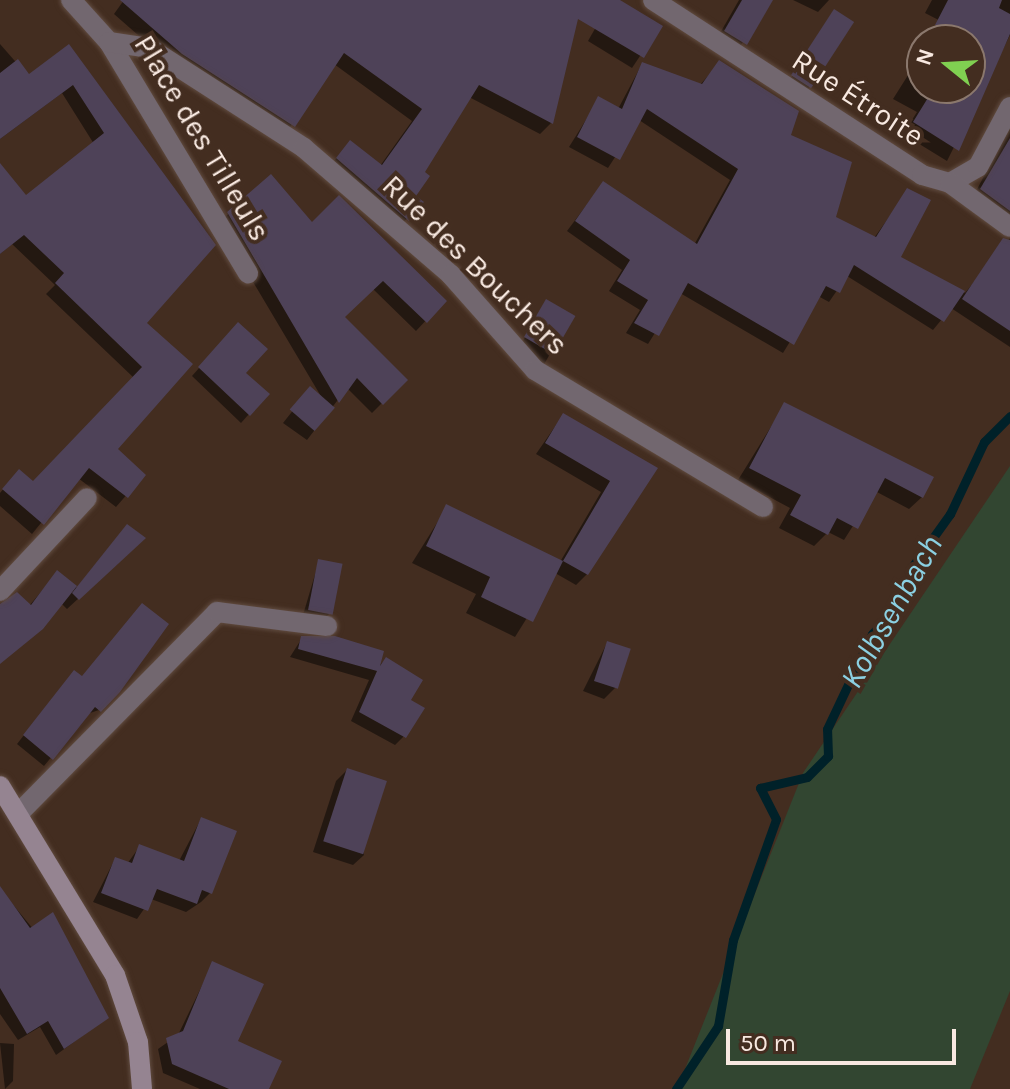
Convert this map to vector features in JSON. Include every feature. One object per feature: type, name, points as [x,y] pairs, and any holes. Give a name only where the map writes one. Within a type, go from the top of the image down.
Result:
[{"type":"main road","points":[[0,786],[115,975],[138,1042],[142,1089]]},
{"type":"street","name":"Place des Tilleuls","points":[[71,0],[109,42],[248,273]]},
{"type":"street","name":"Rue Étroite","points":[[653,0],[922,175],[950,183],[1010,227]]},
{"type":"street","name":"Rue des Bouchers","points":[[109,42],[149,48],[304,148],[451,275],[535,370],[763,507]]},
{"type":"street","points":[[950,183],[978,167],[1010,107]]},
{"type":"street","points":[[0,591],[87,498]]},
{"type":"street","points":[[19,813],[217,612],[327,626]]},
{"type":"green space","points":[[1010,466],[1010,991],[970,1089],[677,1089],[803,773]]},
{"type":"building","points":[[120,0],[620,0],[663,26],[644,58],[578,19],[553,124],[479,85],[425,172],[430,176],[416,196],[424,202],[409,221],[336,158],[350,140],[382,165],[422,109],[344,53],[295,127],[182,54]]},
{"type":"building","points":[[742,0],[773,0],[747,45],[724,31]]},
{"type":"building","points":[[948,0],[1002,0],[999,8],[1010,14],[1010,34],[986,89],[986,24],[936,24]]},
{"type":"building","points":[[834,9],[854,22],[811,88],[791,75]]},
{"type":"building","points":[[69,44],[216,245],[147,323],[193,364],[118,449],[146,475],[128,498],[89,468],[44,525],[2,489],[19,469],[33,481],[142,367],[55,283],[64,273],[24,235],[0,254],[0,163],[26,195],[104,133],[73,85],[0,139],[0,73],[18,59],[29,74]]},
{"type":"building","points":[[719,60],[799,111],[791,135],[852,162],[836,217],[876,237],[907,188],[931,200],[901,257],[965,291],[944,322],[854,265],[840,293],[826,286],[794,345],[688,283],[659,336],[634,323],[648,300],[617,281],[630,260],[575,221],[603,181],[697,244],[738,169],[647,109],[620,160],[577,137],[598,96],[622,109],[642,62],[702,84]]},
{"type":"building","points":[[924,104],[979,104],[959,151],[913,122]]},
{"type":"building","points":[[1010,138],[1010,211],[980,189]]},
{"type":"building","points":[[271,174],[312,222],[339,195],[447,301],[427,323],[383,281],[345,317],[408,380],[383,405],[357,378],[339,403],[227,212]]},
{"type":"building","points":[[1003,238],[1010,240],[1010,331],[962,299]]},
{"type":"building","points":[[546,299],[575,316],[553,354],[524,337]]},
{"type":"building","points":[[238,322],[268,349],[246,373],[270,394],[250,416],[198,367]]},
{"type":"building","points":[[310,386],[335,408],[315,431],[290,409]]},
{"type":"building","points":[[784,402],[934,477],[923,498],[885,478],[858,529],[837,518],[828,535],[790,515],[801,495],[749,468]]},
{"type":"building","points":[[563,413],[658,468],[588,575],[563,561],[610,481],[545,443]]},
{"type":"building","points":[[446,504],[563,561],[533,622],[481,597],[490,577],[426,546]]},
{"type":"building","points":[[127,524],[146,538],[79,600],[72,593]]},
{"type":"building","points":[[318,559],[343,564],[333,615],[308,610]]},
{"type":"building","points":[[57,570],[77,586],[43,629],[0,664],[0,604],[17,592],[31,605]]},
{"type":"building","points":[[142,603],[169,624],[120,692],[101,712],[95,707],[53,760],[23,735],[74,670],[82,676]]},
{"type":"building","points":[[301,636],[335,636],[384,651],[380,666],[386,657],[423,680],[411,700],[425,708],[406,738],[359,712],[377,671],[298,649]]},
{"type":"building","points":[[607,641],[631,649],[618,689],[594,681]]},
{"type":"building","points":[[347,768],[387,781],[363,854],[323,841]]},
{"type":"building","points":[[201,817],[237,831],[212,894],[202,890],[197,904],[157,889],[148,911],[101,893],[115,857],[132,863],[139,844],[184,861]]},
{"type":"building","points":[[0,886],[30,928],[53,912],[109,1018],[64,1049],[48,1021],[27,1034],[0,988]]},
{"type":"building","points":[[212,961],[264,984],[238,1041],[282,1061],[269,1089],[229,1089],[172,1064],[166,1038],[183,1031]]},
{"type":"waterway","name":"Kolbsenbach","points":[[676,1089],[718,1026],[733,940],[776,819],[760,788],[807,777],[828,756],[827,729],[872,634],[907,598],[912,567],[950,514],[984,442],[1010,416]]}]
